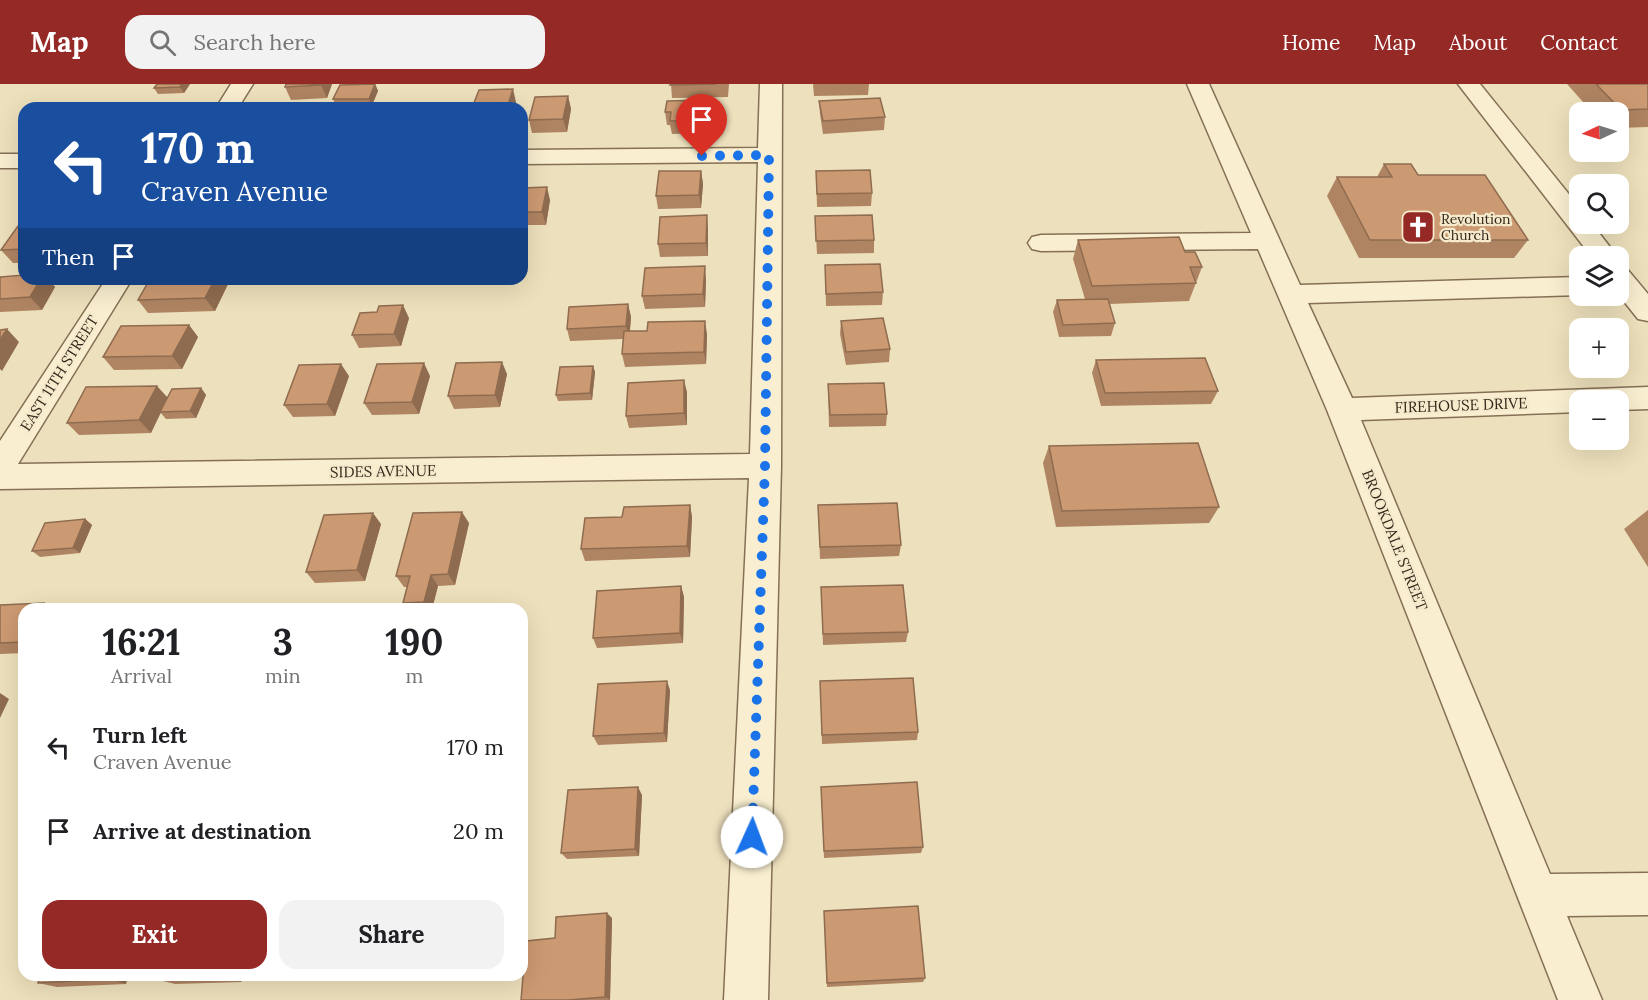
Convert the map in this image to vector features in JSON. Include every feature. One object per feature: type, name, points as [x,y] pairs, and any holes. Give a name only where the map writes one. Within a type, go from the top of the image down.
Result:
[{"type":"street","points":[[231,102],[242,84]]},
{"type":"street","points":[[746,1000],[765,466],[771,84]]},
{"type":"street","name":"BROOKDALE STREET","points":[[1198,84],[1342,410],[1580,1000]]},
{"type":"street","points":[[1469,84],[1596,246]]},
{"type":"street","points":[[528,157],[769,155]]},
{"type":"street","points":[[0,161],[18,161]]},
{"type":"street","points":[[1041,243],[1268,241]]},
{"type":"street","name":"EAST 11TH STREET","points":[[0,467],[114,285]]},
{"type":"street","points":[[1291,294],[1569,286]]},
{"type":"street","points":[[1629,290],[1648,312]]},
{"type":"street","points":[[1629,399],[1648,398]]},
{"type":"street","name":"FIREHOUSE DRIVE","points":[[1342,410],[1569,401]]},
{"type":"street","name":"SIDES AVENUE","points":[[0,477],[765,466]]},
{"type":"street","points":[[1538,896],[1648,894]]},
{"type":"building","points":[[157,84],[181,84],[180,87],[154,88]]},
{"type":"building","points":[[286,84],[322,84],[285,87]]},
{"type":"building","points":[[375,84],[369,99],[333,99],[340,85]]},
{"type":"building","points":[[1596,84],[1648,84],[1648,109],[1629,110],[1629,102],[1613,102]]},
{"type":"building","points":[[513,89],[509,102],[474,102],[479,90]]},
{"type":"building","points":[[568,96],[563,119],[529,120],[535,97]]},
{"type":"building","points":[[880,98],[885,117],[823,121],[819,101]]},
{"type":"building","points":[[710,100],[709,120],[670,121],[671,112],[665,112],[667,101]]},
{"type":"building","name":"Revolution Church","points":[[1384,164],[1411,164],[1418,175],[1485,175],[1528,240],[1370,240],[1337,177],[1392,177]]},
{"type":"building","points":[[870,170],[872,193],[817,194],[816,171]]},
{"type":"building","points":[[659,171],[701,171],[699,195],[656,196]]},
{"type":"building","points":[[547,187],[542,212],[528,212],[528,188]]},
{"type":"building","points":[[707,215],[706,243],[658,244],[660,217]]},
{"type":"building","points":[[872,215],[874,240],[816,241],[815,216]]},
{"type":"building","points":[[18,226],[18,249],[1,250]]},
{"type":"building","points":[[1179,237],[1185,252],[1195,252],[1202,267],[1190,267],[1196,283],[1092,286],[1078,240]]},
{"type":"building","points":[[880,264],[883,292],[826,294],[825,265]]},
{"type":"building","points":[[705,266],[703,294],[642,296],[645,268]]},
{"type":"building","points":[[18,276],[18,285],[37,285],[30,297],[0,299],[0,277]]},
{"type":"building","points":[[147,285],[212,285],[205,298],[138,300]]},
{"type":"building","points":[[1108,299],[1115,323],[1063,325],[1057,300]]},
{"type":"building","points":[[628,304],[626,326],[567,329],[569,307]]},
{"type":"building","points":[[403,305],[394,334],[352,335],[360,313],[377,312],[379,306]]},
{"type":"building","points":[[883,318],[890,349],[846,352],[841,321]]},
{"type":"building","points":[[705,321],[704,352],[622,354],[624,331],[647,331],[648,322]]},
{"type":"building","points":[[189,325],[172,356],[103,357],[121,326]]},
{"type":"building","points":[[7,329],[0,340],[0,330]]},
{"type":"building","points":[[1205,358],[1218,391],[1105,393],[1096,360]]},
{"type":"building","points":[[502,362],[495,395],[448,396],[456,363]]},
{"type":"building","points":[[424,363],[412,402],[364,403],[377,364]]},
{"type":"building","points":[[341,364],[327,404],[284,405],[299,365]]},
{"type":"building","points":[[593,366],[590,393],[556,395],[560,367]]},
{"type":"building","points":[[684,380],[684,413],[626,416],[628,383]]},
{"type":"building","points":[[884,383],[887,414],[830,415],[828,384]]},
{"type":"building","points":[[157,386],[139,420],[67,423],[86,387]]},
{"type":"building","points":[[201,388],[190,411],[160,412],[172,389]]},
{"type":"building","points":[[1198,443],[1219,507],[1062,511],[1049,446]]},
{"type":"building","points":[[897,503],[901,545],[820,547],[818,505]]},
{"type":"building","points":[[690,505],[687,546],[581,549],[585,518],[622,517],[624,507]]},
{"type":"building","points":[[462,512],[448,574],[431,575],[424,602],[403,603],[410,576],[396,576],[413,513]]},
{"type":"building","points":[[373,513],[357,570],[306,572],[324,515]]},
{"type":"building","points":[[85,519],[73,548],[32,551],[45,523]]},
{"type":"building","points":[[903,585],[908,632],[823,634],[821,587]]},
{"type":"building","points":[[681,586],[680,633],[593,638],[597,591]]},
{"type":"building","points":[[18,604],[18,642],[0,643],[0,605]]},
{"type":"building","points":[[913,678],[918,732],[822,735],[820,681]]},
{"type":"building","points":[[667,681],[664,733],[593,736],[598,684]]},
{"type":"building","points":[[917,782],[923,847],[824,851],[821,787]]},
{"type":"building","points":[[638,787],[635,849],[561,853],[568,790]]},
{"type":"building","points":[[918,906],[925,978],[827,983],[824,911]]},
{"type":"building","points":[[607,913],[605,997],[521,1000],[523,981],[528,981],[528,941],[555,938],[556,917]]},
{"type":"building","points":[[39,981],[74,981],[38,983]]},
{"type":"place","name":"Revolution Church","points":[[1418,227]]},
{"type":"route","points":[[702,156],[769,155],[765,466],[752,837]]}]
